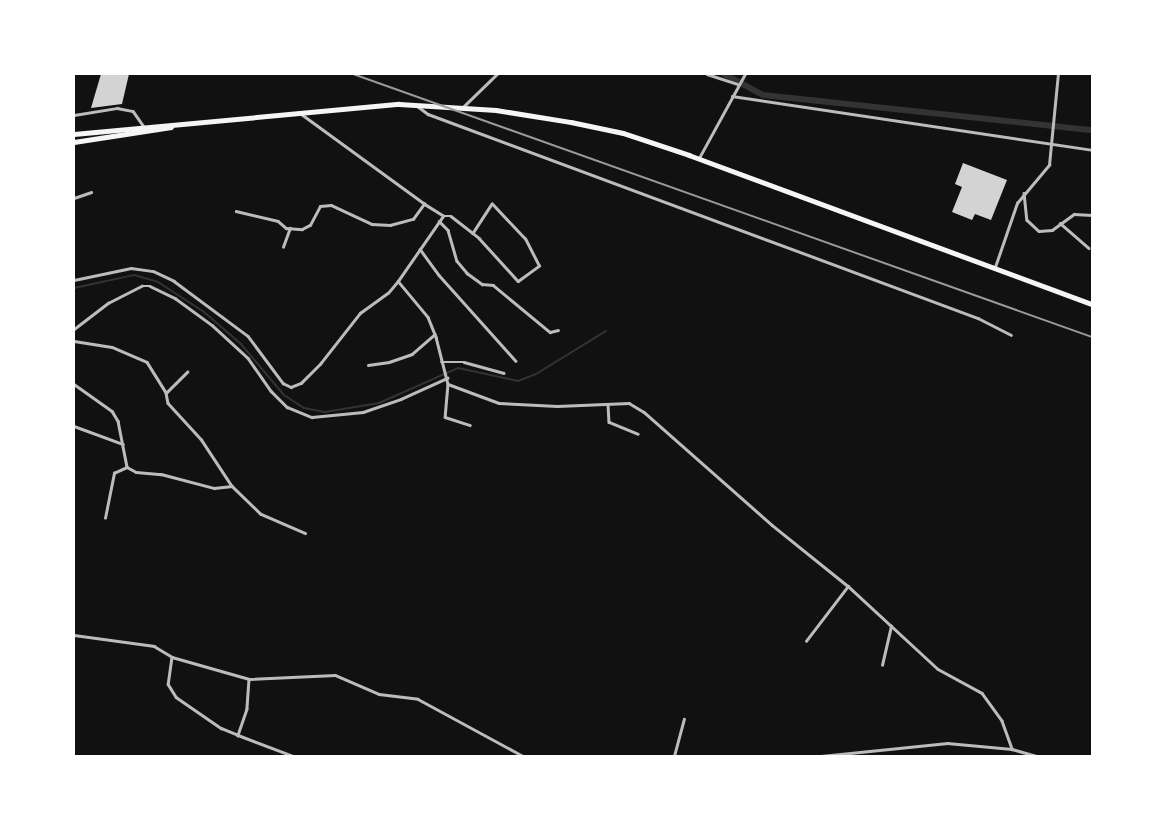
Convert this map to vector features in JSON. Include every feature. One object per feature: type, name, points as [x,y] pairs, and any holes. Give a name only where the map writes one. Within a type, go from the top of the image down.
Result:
[{"type":"main road","points":[[74,134],[298,112],[416,105],[462,108],[614,131],[699,158],[1092,304]]},
{"type":"main road","points":[[74,142],[194,123]]},
{"type":"street","points":[[462,108],[497,74]]},
{"type":"street","points":[[708,74],[738,84]]},
{"type":"street","points":[[699,158],[745,74]]},
{"type":"street","points":[[995,268],[1017,203],[1049,165],[1058,74]]},
{"type":"street","points":[[732,96],[1052,142],[1092,150]]},
{"type":"street","points":[[416,105],[428,114],[978,318],[1011,335]]},
{"type":"street","points":[[74,115],[117,108],[133,111],[144,127]]},
{"type":"street","points":[[298,112],[424,204],[443,216],[451,216],[473,233],[518,281],[539,266],[525,239],[492,204],[473,233]]},
{"type":"street","points":[[74,198],[91,192]]},
{"type":"street","points":[[1024,193],[1025,213],[1035,229],[1048,231],[1074,214],[1092,215]]},
{"type":"street","points":[[236,211],[278,221],[290,228],[302,229],[310,225],[320,206],[332,205],[372,224],[390,225],[413,219],[424,204]]},
{"type":"street","points":[[74,280],[131,268],[153,271],[174,280],[248,336],[283,383],[291,387],[301,383],[320,364],[360,313],[388,293],[443,216]]},
{"type":"street","points":[[440,221],[448,230],[457,261],[467,273],[482,284],[493,285],[550,332],[558,330]]},
{"type":"street","points":[[1060,223],[1089,248]]},
{"type":"street","points":[[283,247],[290,228]]},
{"type":"street","points":[[420,249],[439,275],[516,361]]},
{"type":"street","points":[[398,281],[428,317],[435,334],[448,384],[445,417],[470,425]]},
{"type":"street","points":[[74,329],[108,303],[142,286],[150,286],[175,298],[212,325],[248,358],[271,391],[286,407],[312,417],[363,412],[401,400],[447,377]]},
{"type":"street","points":[[368,366],[412,354],[435,334]]},
{"type":"street","points":[[74,341],[112,347],[147,362],[166,393],[168,403],[201,439],[232,486],[261,514],[305,533]]},
{"type":"street","points":[[441,362],[464,362],[504,373]]},
{"type":"street","points":[[166,393],[187,372]]},
{"type":"street","points":[[74,384],[112,411],[123,444],[127,466],[136,472],[166,475],[214,488],[232,486]]},
{"type":"street","points":[[448,384],[499,403],[630,403],[644,412],[772,525],[848,586],[938,669],[982,692],[1002,721],[1012,749]]},
{"type":"street","points":[[608,404],[608,422],[638,434]]},
{"type":"street","points":[[74,426],[123,444]]},
{"type":"street","points":[[106,518],[114,473],[127,466]]},
{"type":"street","points":[[806,641],[848,586]]},
{"type":"street","points":[[882,665],[891,626]]},
{"type":"street","points":[[74,635],[154,646],[172,657],[249,679],[335,675],[379,694],[418,699],[523,756]]},
{"type":"street","points":[[172,657],[168,684],[176,697],[221,728],[293,756]]},
{"type":"street","points":[[238,735],[247,709],[249,679]]},
{"type":"street","points":[[674,756],[684,720]]},
{"type":"street","points":[[821,756],[947,743],[1012,749],[1037,756]]},
{"type":"building","points":[[101,74],[129,74],[122,104],[91,108]]},
{"type":"building","points":[[963,163],[1007,180],[991,220],[975,214],[972,220],[952,212],[962,187],[955,184]]},
{"type":"waterway","points":[[724,74],[763,95],[1092,130]]},
{"type":"waterway","points":[[74,288],[134,275],[158,282],[204,312],[241,344],[284,395],[304,408],[325,412],[379,403],[458,368],[518,381],[536,374],[606,331]]},
{"type":"railway","points":[[353,74],[1092,337]]}]
